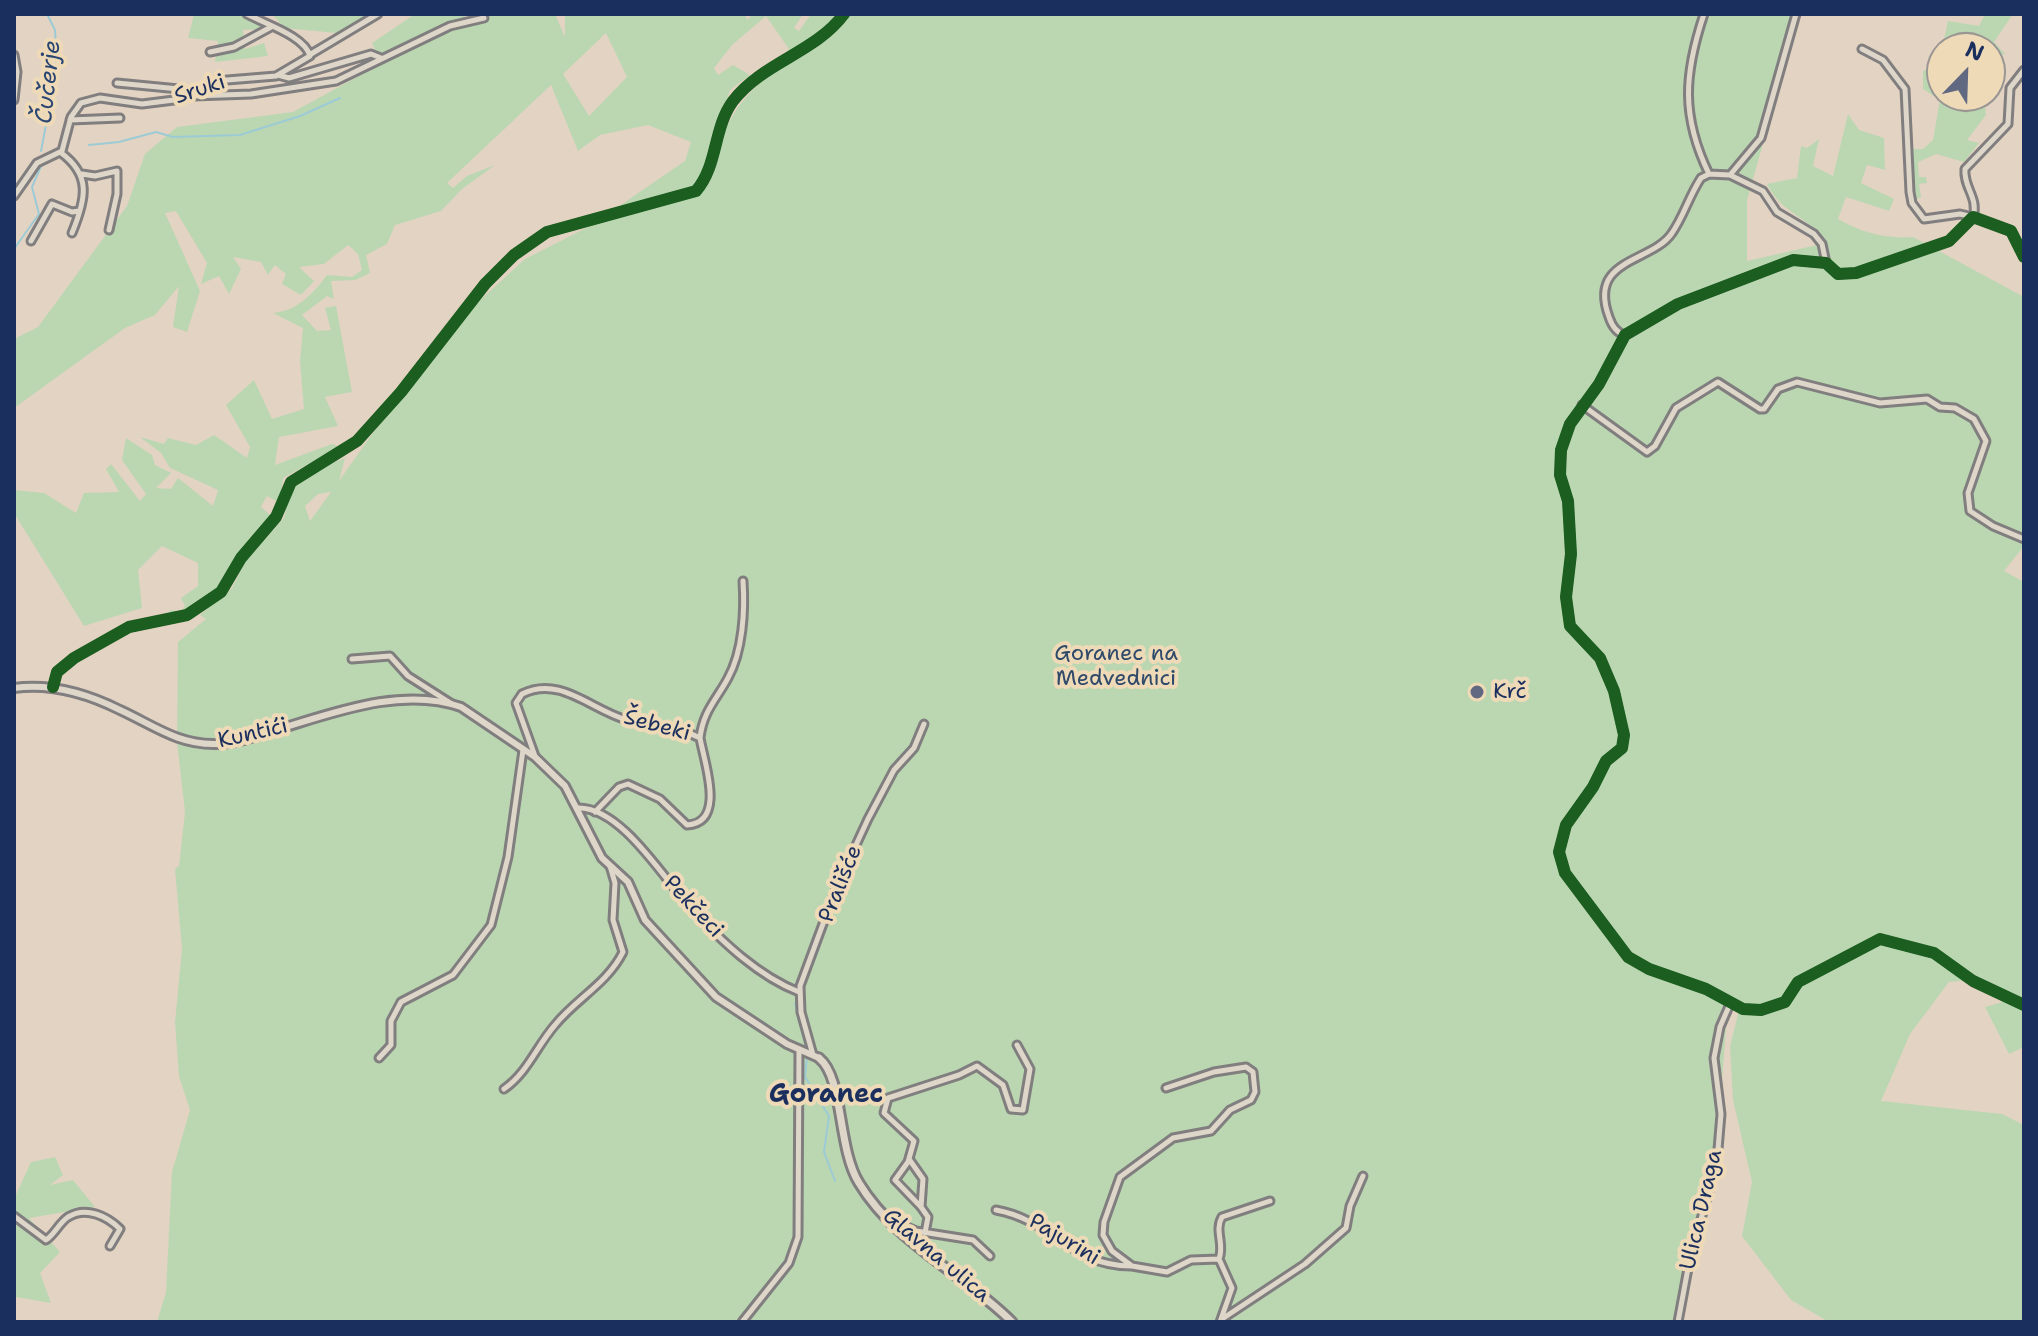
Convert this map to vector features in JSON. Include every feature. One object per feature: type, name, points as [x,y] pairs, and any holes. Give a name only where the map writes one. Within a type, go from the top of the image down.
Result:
[{"type":"main road","name":"Glavna ulica","points":[[809,1054],[834,1080],[847,1159],[871,1201],[916,1245],[986,1296],[1012,1322]]},
{"type":"street","points":[[247,14],[294,39],[311,54]]},
{"type":"street","name":"Sruki","points":[[70,120],[75,108],[92,99],[142,104],[193,96],[215,81],[278,75],[378,14]]},
{"type":"street","points":[[53,687],[57,672],[74,658],[129,627],[187,615],[221,592],[241,558],[276,517],[291,482],[357,441],[401,392],[485,284],[514,255],[547,232],[696,191],[707,176],[723,119],[733,102],[756,78],[818,40],[844,14]]},
{"type":"street","points":[[1704,14],[1691,54],[1688,97],[1692,131],[1709,174]]},
{"type":"street","points":[[1730,175],[1761,138],[1796,14]]},
{"type":"street","points":[[193,96],[251,94],[336,81],[450,26],[484,18]]},
{"type":"street","points":[[210,52],[234,47],[272,27]]},
{"type":"street","points":[[1862,49],[1883,60],[1905,89],[1908,101],[1905,141],[1910,192],[1918,214],[1924,219],[1960,214],[2011,231],[2024,257]]},
{"type":"street","points":[[278,75],[289,78],[371,54],[381,58]]},
{"type":"street","points":[[14,55],[17,72],[14,100]]},
{"type":"street","points":[[1625,335],[1619,334],[1609,317],[1606,288],[1621,265],[1662,243],[1672,233],[1688,197],[1701,178],[1709,174],[1730,175],[1763,191],[1777,212],[1814,234],[1822,244],[1826,263],[1838,274],[1856,273],[1911,257],[1949,241],[1973,217],[1976,204],[1964,173],[2008,124],[2010,88],[2024,70]]},
{"type":"street","points":[[117,83],[179,89],[182,98]]},
{"type":"street","points":[[14,196],[37,163],[60,152],[70,120],[120,118]]},
{"type":"street","points":[[60,152],[82,174],[95,176],[117,171],[117,194],[109,230]]},
{"type":"street","points":[[72,233],[80,210],[82,174]]},
{"type":"street","points":[[31,241],[52,204],[72,212],[80,210]]},
{"type":"street","points":[[1826,263],[1793,260],[1762,269],[1678,304],[1625,335],[1599,384],[1570,424],[1561,450],[1560,475],[1568,501],[1571,554],[1566,597],[1570,626],[1600,658],[1614,691],[1624,735],[1622,748],[1606,761],[1593,787],[1566,825],[1560,840],[1560,862],[1581,897],[1628,957],[1649,969],[1706,989],[1730,1004],[1751,1011],[1785,1002],[1798,982],[1880,939],[1934,953],[1973,981],[2024,1005]]},
{"type":"street","points":[[1582,405],[1647,452],[1655,446],[1676,408],[1718,382],[1760,409],[1764,409],[1778,389],[1797,382],[1880,403],[1927,399],[1940,407],[1955,408],[1974,419],[1986,441],[1968,493],[1970,511],[1993,526],[2024,539]]},
{"type":"street","name":"Šebeki","points":[[535,757],[516,703],[522,694],[548,686],[626,720],[675,728],[700,738],[701,722],[735,661],[745,606],[743,581]]},
{"type":"street","points":[[352,659],[387,655],[408,676],[535,757],[565,786],[597,850],[628,882],[645,920],[716,997],[809,1054]]},
{"type":"street","name":"Kuntići","points":[[14,688],[53,687],[121,710],[166,735],[204,744],[248,739],[376,702],[453,704]]},
{"type":"street","name":"Prališće","points":[[799,992],[837,886],[894,770],[914,748],[924,724]]},
{"type":"street","points":[[595,812],[619,787],[628,784],[660,799],[687,825],[700,823],[707,816],[709,802],[708,774],[700,738]]},
{"type":"street","points":[[379,1058],[391,1045],[391,1021],[401,1002],[453,975],[491,925],[508,857],[523,750]]},
{"type":"street","name":"Pekčeci","points":[[578,808],[595,812],[643,847],[680,896],[719,936],[755,967],[799,992]]},
{"type":"street","points":[[504,1089],[527,1069],[553,1026],[605,980],[619,959],[622,943],[613,920],[615,883],[610,866]]},
{"type":"street","points":[[742,1322],[789,1263],[798,1237],[809,1054],[799,992]]},
{"type":"street","name":"Ulica Draga","points":[[1678,1322],[1689,1263],[1717,1161],[1721,1114],[1714,1058],[1720,1027],[1730,1004]]},
{"type":"street","points":[[925,1233],[928,1217],[894,1180],[909,1159],[914,1141],[884,1113],[888,1098],[977,1066],[997,1078],[1003,1085],[1009,1107],[1020,1111],[1026,1107],[1030,1069],[1017,1045]]},
{"type":"street","name":"Pajurini","points":[[1132,1266],[1112,1251],[1103,1235],[1105,1213],[1120,1177],[1173,1138],[1211,1131],[1230,1110],[1251,1100],[1255,1092],[1253,1072],[1246,1067],[1214,1072],[1166,1088]]},
{"type":"street","points":[[909,1159],[923,1179],[921,1207]]},
{"type":"street","points":[[1220,1321],[1305,1264],[1346,1228],[1350,1206],[1363,1176]]},
{"type":"street","points":[[1220,1321],[1232,1288],[1219,1259],[1222,1251],[1218,1231],[1222,1217],[1270,1201]]},
{"type":"street","name":"Pajurini","points":[[996,1210],[1033,1221],[1075,1251],[1104,1265],[1167,1272],[1191,1260],[1219,1259]]},
{"type":"street","points":[[14,1216],[46,1240],[69,1216],[91,1213],[109,1218],[120,1229],[110,1246]]},
{"type":"street","points":[[889,1219],[925,1233],[973,1240],[990,1256]]},
{"type":"green space","points":[[194,14],[244,14],[266,29],[243,30],[245,49],[264,43],[268,56],[215,62],[218,41],[188,38]]},
{"type":"green space","points":[[272,14],[366,14],[347,34],[284,28]]},
{"type":"green space","name":"Goranec na Medvednici","points":[[415,14],[462,14],[472,23],[479,14],[555,14],[565,37],[565,14],[745,14],[747,20],[753,14],[803,14],[794,28],[799,31],[811,14],[1800,14],[1747,200],[1747,261],[1826,243],[1820,234],[1773,195],[1767,184],[1797,178],[1801,146],[1807,148],[1819,139],[1813,166],[1833,176],[1848,114],[1859,130],[1884,138],[1885,170],[1867,165],[1861,183],[1894,199],[1889,211],[1846,197],[1838,219],[1874,234],[1913,237],[2024,297],[2024,546],[2004,571],[2024,582],[2024,1047],[2009,1054],[1985,1007],[2016,998],[2013,995],[1977,979],[1949,982],[1910,1034],[1881,1101],[2002,1114],[2024,1125],[2024,1322],[1829,1322],[1791,1300],[1742,1236],[1752,1182],[1733,1100],[1730,1046],[1740,1006],[1728,1001],[1715,1175],[1686,1266],[1681,1322],[157,1322],[166,1292],[172,1172],[190,1110],[179,1076],[175,1022],[182,949],[175,869],[179,866],[185,812],[177,742],[178,642],[206,619],[200,615],[232,588],[245,562],[284,518],[290,492],[305,473],[345,458],[339,481],[442,335],[525,259],[590,226],[685,161],[691,142],[648,125],[600,135],[578,151],[551,85],[447,183],[453,188],[467,176],[495,165],[462,189],[441,211],[395,225],[387,244],[366,255],[370,273],[355,280],[331,281],[334,299],[327,296],[302,315],[317,331],[331,330],[325,308],[336,306],[352,392],[325,397],[338,426],[279,437],[275,465],[332,444],[340,447],[283,478],[280,503],[267,496],[261,507],[275,519],[238,558],[220,591],[182,616],[165,618],[171,610],[181,612],[185,606],[181,598],[198,586],[198,563],[162,546],[138,570],[142,608],[84,626],[14,513],[14,490],[44,493],[76,513],[84,493],[119,492],[106,469],[111,464],[140,501],[146,494],[122,460],[126,438],[152,455],[155,465],[171,473],[156,488],[171,489],[178,478],[213,506],[218,490],[170,468],[161,453],[140,437],[164,444],[168,438],[196,445],[214,435],[247,458],[250,447],[226,405],[254,380],[272,419],[304,409],[300,361],[303,328],[273,313],[290,309],[304,300],[327,275],[352,277],[362,270],[358,254],[348,245],[324,264],[299,267],[314,281],[301,295],[282,284],[286,274],[275,265],[268,275],[261,262],[233,257],[241,269],[229,294],[219,276],[201,284],[207,263],[176,211],[165,213],[200,291],[187,332],[173,327],[179,286],[155,315],[125,328],[14,408],[14,339],[38,327],[127,206],[145,154],[177,127],[293,112],[381,64],[372,43]],"holes":[[[766,16],[789,49],[741,103],[714,141],[730,90],[750,75],[733,65],[718,75],[714,68],[732,45]],[[606,33],[627,77],[589,116],[563,74]],[[331,492],[310,521],[305,506],[318,494]]]},
{"type":"green space","points":[[1985,14],[2013,14],[2001,32],[1946,32],[1948,21],[1979,26]]},
{"type":"green space","points":[[1926,70],[1926,91],[1923,89],[1923,71]]},
{"type":"green space","points":[[1938,112],[1986,112],[1967,140],[1979,143],[1964,162],[1936,154],[1918,162],[1919,177],[1926,177],[1927,183],[1919,184],[1921,197],[1915,200],[1912,149],[1923,149],[1933,140]]},
{"type":"green space","points":[[55,1157],[63,1175],[50,1185],[73,1180],[95,1207],[29,1218],[60,1252],[40,1273],[51,1303],[16,1297],[14,1199],[31,1162]]},
{"type":"waterway","name":"Čučerje","points":[[41,151],[52,94],[56,47],[55,30],[47,14]]},
{"type":"waterway","points":[[89,145],[119,142],[156,132],[173,137],[240,135],[300,116],[340,98]]},
{"type":"waterway","name":"Čučerje","points":[[14,249],[39,214],[32,187],[42,164]]},
{"type":"waterway","points":[[795,1004],[807,1049]]},
{"type":"waterway","points":[[807,1056],[805,1077],[829,1116],[824,1152],[835,1181]]},
{"type":"cycle path","points":[[53,687],[57,672],[74,658],[129,627],[187,615],[221,592],[241,558],[276,517],[291,482],[357,441],[401,392],[485,284],[514,255],[547,232],[696,191],[708,170],[722,123],[733,101],[759,76],[819,39],[844,14]]},
{"type":"cycle path","points":[[2024,257],[2011,231],[1973,217],[1949,241],[1856,273],[1838,274],[1826,263],[1793,260],[1678,304],[1625,335],[1599,384],[1570,424],[1561,450],[1560,475],[1568,501],[1571,554],[1566,597],[1570,626],[1600,658],[1614,691],[1624,735],[1622,748],[1606,761],[1593,787],[1566,825],[1559,852],[1565,873],[1628,957],[1649,969],[1706,989],[1743,1009],[1761,1010],[1785,1002],[1798,982],[1880,939],[1934,953],[1973,981],[2024,1005]]},
{"type":"place","name":"Krč","points":[[1477,692]]},
{"type":"district","name":"Goranec","points":[[826,1095]]}]
